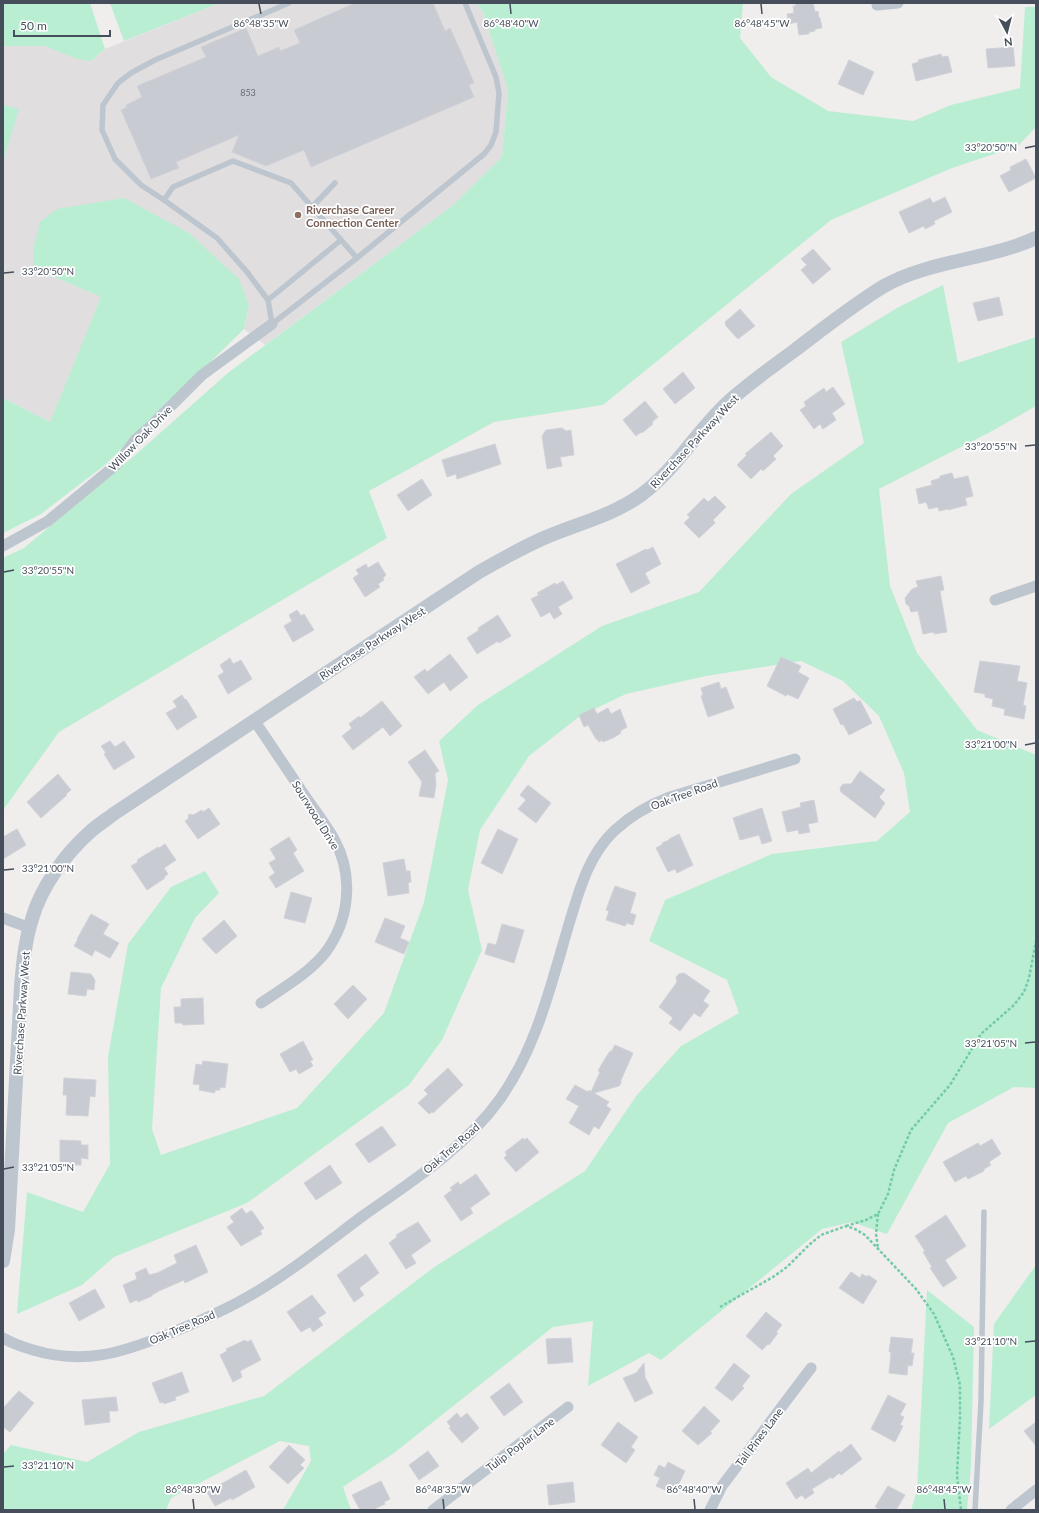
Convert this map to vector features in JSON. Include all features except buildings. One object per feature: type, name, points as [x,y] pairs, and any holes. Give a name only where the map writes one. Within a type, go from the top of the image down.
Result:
[{"type":"street","points":[[877,5],[898,3]]},
{"type":"street","name":"Riverchase Parkway West","points":[[3,1262],[8,1230],[24,955],[32,918],[52,876],[70,853],[91,831],[115,813],[254,720],[479,572],[524,547],[617,509],[640,496],[671,466],[713,417],[745,388],[843,313],[884,287],[929,268],[997,251],[1036,238]]},
{"type":"street","name":"Willow Oak Drive","points":[[3,546],[48,521],[117,464],[135,440],[152,426],[202,375],[272,324]]},
{"type":"street","points":[[995,600],[1036,586]]},
{"type":"street","name":"Sourwood Drive","points":[[254,720],[334,839],[344,867],[347,898],[344,915],[338,933],[325,953],[316,963],[299,977],[261,1003]]},
{"type":"street","name":"Oak Tree Road","points":[[3,1338],[12,1344],[42,1353],[64,1356],[92,1357],[122,1351],[176,1331],[216,1314],[275,1280],[439,1162],[471,1133],[499,1100],[521,1064],[540,1019],[579,888],[593,858],[612,833],[637,813],[652,804],[670,797],[794,760]]},
{"type":"street","points":[[3,918],[30,928]]},
{"type":"street","name":"Tall Pines Lane","points":[[710,1510],[722,1486],[811,1368]]},
{"type":"street","name":"Tulip Poplar Lane","points":[[433,1510],[568,1407]]},
{"type":"street","points":[[1011,1510],[1036,1490]]},
{"type":"lane","points":[[289,3],[155,60],[118,83],[103,106],[102,130],[115,159],[141,185],[217,238],[253,278],[268,300],[272,324],[357,258],[484,154],[491,145],[496,132],[499,93],[496,77],[465,3]]},
{"type":"lane","points":[[164,200],[173,187],[233,161],[291,183],[357,258]]},
{"type":"lane","points":[[312,207],[335,183]]},
{"type":"lane","points":[[268,300],[341,240]]},
{"type":"lane","points":[[975,1510],[981,1401],[984,1212]]},
{"type":"path","points":[[878,1248],[876,1234],[878,1214],[888,1194],[894,1170],[911,1130],[950,1085],[981,1034],[1014,1005],[1024,992],[1029,978],[1036,941]]},
{"type":"path","points":[[720,1307],[773,1277],[787,1267],[809,1245],[822,1235],[866,1220],[878,1214]]},
{"type":"path","points":[[846,1226],[865,1235],[916,1289],[934,1314],[953,1357],[960,1385],[957,1475],[960,1510]]},
{"type":"shaded area","name":"Riverchase Career Connection Center","points":[[220,3],[476,3],[483,12],[508,90],[502,157],[452,206],[265,345],[244,329],[249,305],[33,268],[102,297],[50,422],[3,398],[3,46],[45,46],[91,61],[105,49]]},
{"type":"green space","points":[[3,3],[90,3],[105,49],[91,61],[77,59],[45,46],[3,46]]},
{"type":"green space","points":[[110,3],[220,3],[124,41]]},
{"type":"green space","points":[[476,3],[743,3],[740,38],[771,77],[828,111],[913,121],[951,105],[1020,88],[1025,7],[1036,7],[1036,127],[1018,146],[952,168],[831,220],[603,405],[494,422],[369,491],[387,538],[59,732],[3,810],[3,558],[24,548],[133,457],[229,372],[452,206],[502,157],[508,90],[483,12]]},
{"type":"green space","points":[[3,105],[19,109],[3,161]]},
{"type":"green space","points":[[124,198],[189,233],[239,279],[249,305],[244,329],[106,464],[41,514],[3,533],[3,398],[50,422],[101,297],[33,268],[34,246],[40,222],[57,209]]},
{"type":"green space","points":[[943,285],[958,363],[1036,337],[1036,406],[994,430],[879,489],[890,586],[917,653],[977,730],[1036,755],[1036,1088],[1014,1087],[948,1123],[887,1234],[852,1222],[822,1229],[661,1360],[649,1353],[588,1386],[593,1321],[553,1327],[394,1453],[343,1487],[351,1510],[283,1510],[311,1461],[309,1446],[280,1441],[171,1498],[166,1510],[3,1510],[3,1454],[11,1445],[87,1462],[139,1432],[264,1396],[433,1268],[585,1171],[637,1095],[681,1046],[739,1013],[727,980],[649,941],[665,900],[772,854],[877,841],[910,812],[904,773],[879,716],[843,681],[801,661],[706,676],[626,694],[580,716],[529,756],[480,830],[468,890],[482,950],[442,1040],[409,1085],[247,1203],[114,1257],[82,1285],[17,1314],[27,1192],[83,1212],[110,1164],[108,1057],[128,944],[171,887],[205,871],[219,893],[195,918],[161,988],[152,1129],[161,1155],[297,1108],[384,1013],[424,902],[448,780],[439,741],[478,705],[602,626],[699,592],[791,494],[864,443],[841,342],[897,308]]},
{"type":"green space","points":[[1036,1265],[1036,1395],[989,1429],[994,1324]]},
{"type":"green space","points":[[927,1290],[974,1327],[971,1467],[967,1510],[911,1510],[917,1490]]},
{"type":"place","name":"Riverchase Career Connection Center","points":[[298,215]]}]
